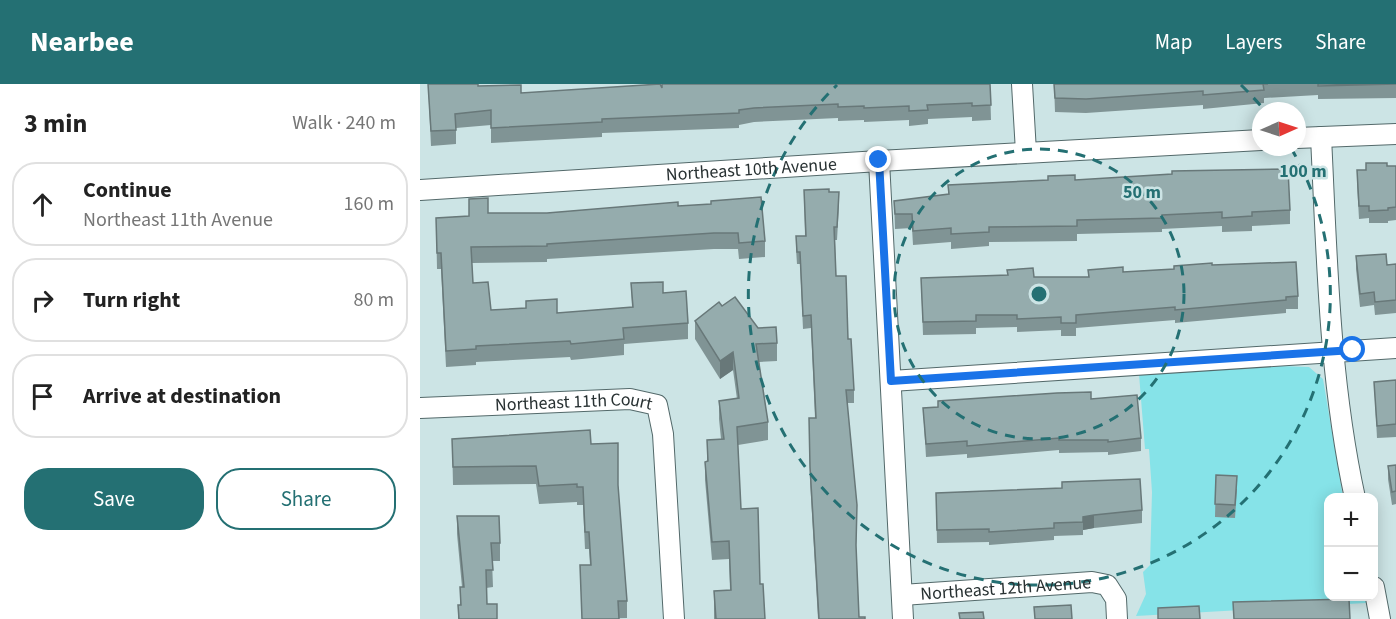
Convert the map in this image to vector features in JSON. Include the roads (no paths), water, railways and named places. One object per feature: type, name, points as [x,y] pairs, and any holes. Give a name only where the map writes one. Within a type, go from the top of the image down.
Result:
[{"type":"street","points":[[1022,84],[1026,152]]},
{"type":"street","points":[[1306,138],[1396,134]]},
{"type":"street","points":[[1321,137],[1332,351],[1344,449],[1354,493]]},
{"type":"street","name":"Northeast 10th Avenue","points":[[420,190],[879,160],[1252,140]]},
{"type":"street","points":[[879,160],[903,619]]},
{"type":"street","points":[[891,381],[1396,348]]},
{"type":"street","name":"Northeast 11th Court","points":[[420,408],[630,399],[657,405],[663,434],[674,619]]},
{"type":"street","name":"Northeast 12th Avenue","points":[[902,595],[1080,583],[1107,585],[1116,599],[1117,619]]},
{"type":"street","points":[[1377,601],[1380,619]]}]
